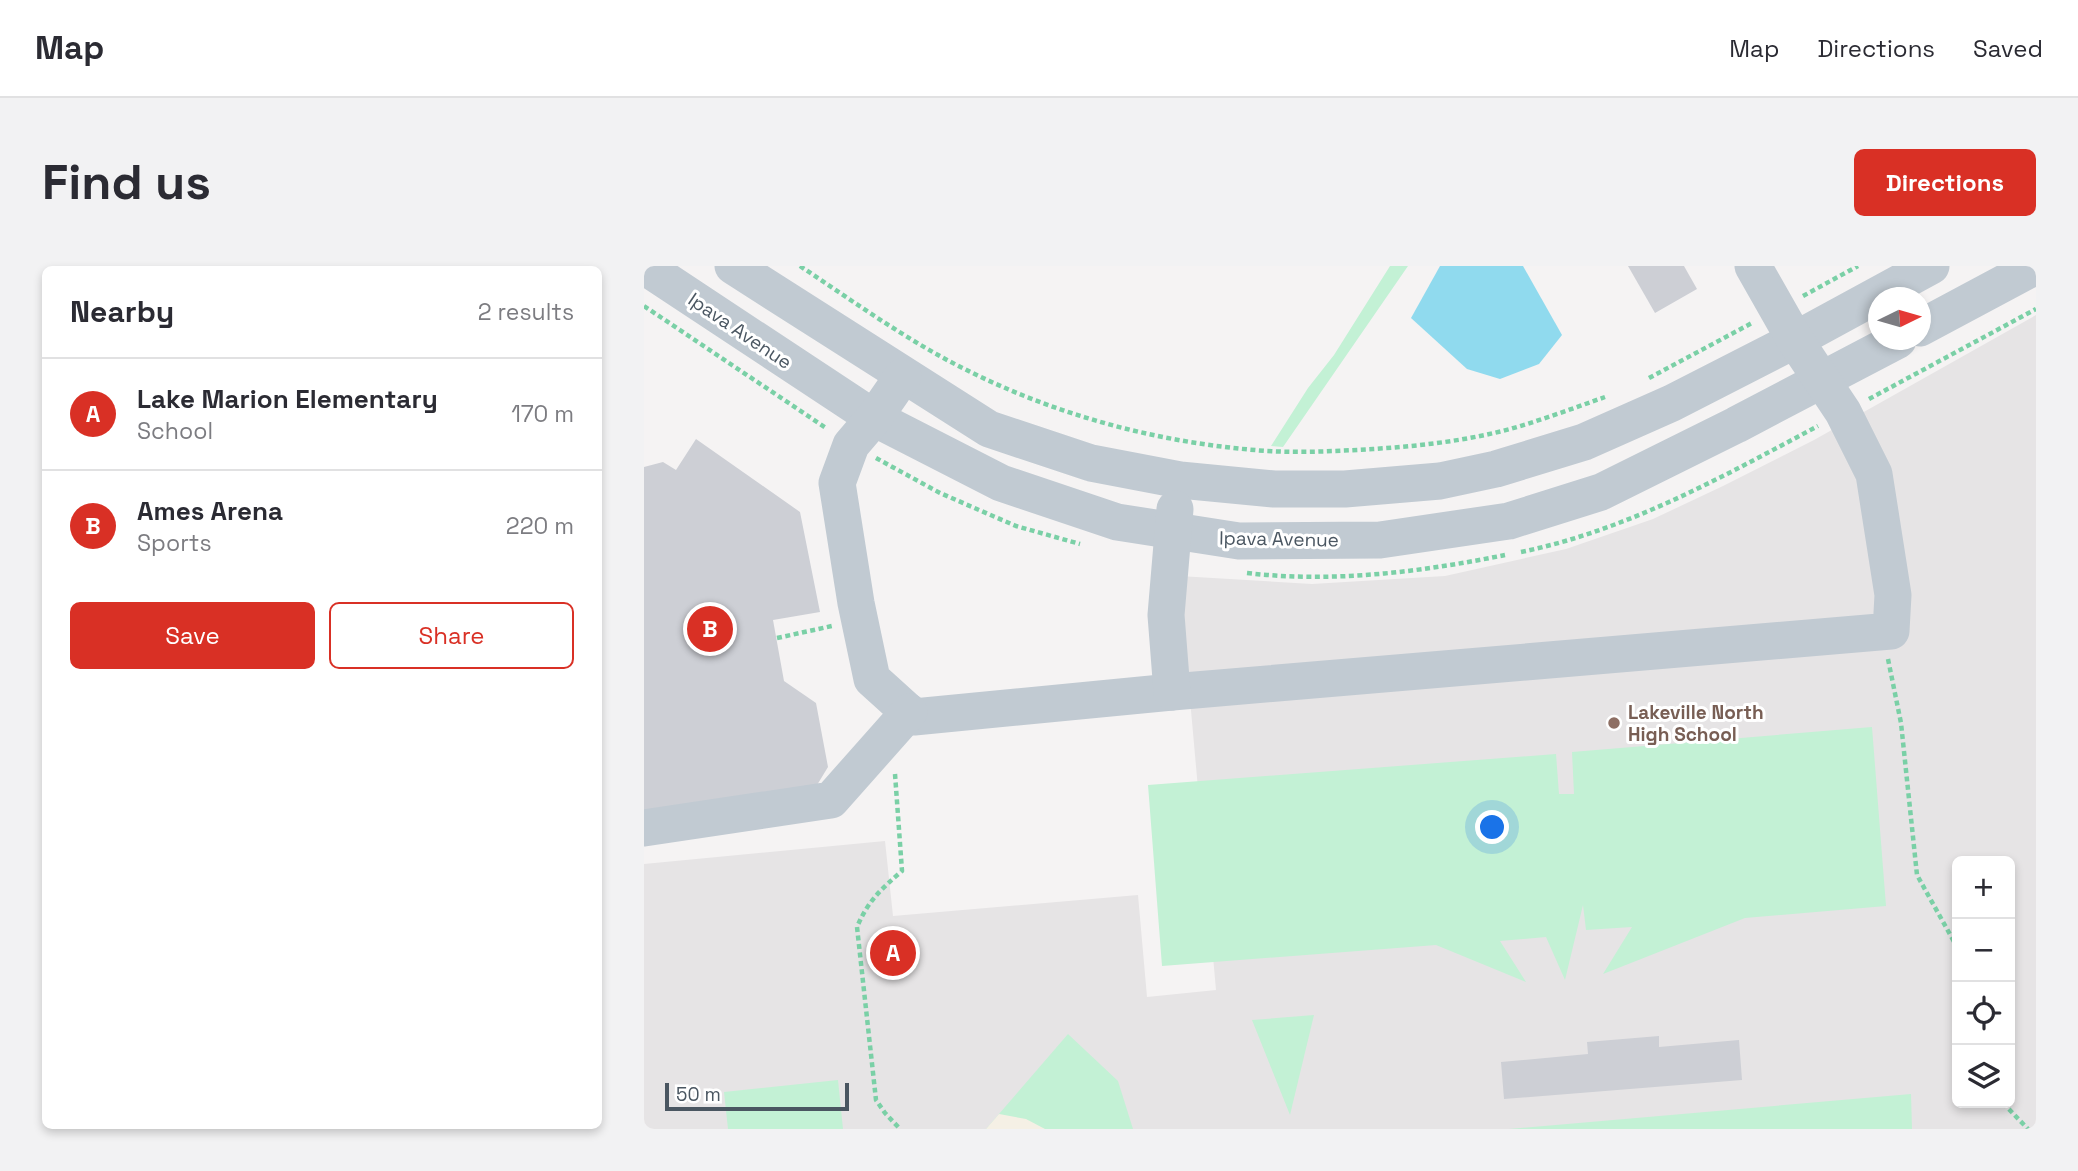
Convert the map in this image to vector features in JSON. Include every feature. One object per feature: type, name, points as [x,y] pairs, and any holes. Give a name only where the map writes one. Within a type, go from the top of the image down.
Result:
[{"type":"street","name":"Ipava Avenue","points":[[644,266],[874,418],[1001,483],[1117,522],[1239,541],[1380,540],[1508,520],[1601,492],[1879,350]]},
{"type":"street","points":[[733,266],[989,429],[1091,463],[1180,480],[1274,489],[1345,489],[1440,481],[1496,469],[1584,442],[1672,403],[1931,266]]},
{"type":"street","points":[[644,828],[831,800],[901,722],[914,717],[1172,692],[1891,631],[1893,595],[1874,474],[1843,412],[1776,310],[1753,266]]},
{"type":"street","points":[[1931,322],[2036,266]]},
{"type":"street","points":[[901,722],[872,679],[837,483],[851,444],[874,418],[903,376]]},
{"type":"street","points":[[1172,692],[1166,615],[1171,531],[1180,480]]},
{"type":"path","points":[[800,266],[939,356],[1030,398],[1126,430],[1213,445],[1269,451],[1321,452],[1425,445],[1509,429],[1615,393]]},
{"type":"path","points":[[1637,384],[1858,266]]},
{"type":"path","points":[[777,638],[860,620]]},
{"type":"path","points":[[1891,631],[1886,651],[1901,723],[1917,875],[1952,938]]},
{"type":"path","points":[[900,1129],[876,1100],[857,927],[866,906],[902,871],[901,722]]},
{"type":"path","points":[[2008,1108],[2028,1129]]},
{"type":"shaded area","name":"Lakeville North High School","points":[[2036,315],[2036,1129],[644,1129],[644,864],[885,841],[893,916],[1138,895],[1147,997],[1216,990],[1179,576],[1312,584],[1445,576],[1566,549],[1653,519],[1814,440]]},
{"type":"green space","points":[[1390,266],[1408,266],[1283,447],[1271,446],[1308,388],[1334,355]]},
{"type":"green space","points":[[1872,727],[1886,906],[1745,918],[1603,974],[1632,927],[1586,930],[1583,905],[1565,980],[1546,937],[1500,941],[1526,982],[1436,945],[1162,966],[1148,785],[1556,754],[1559,794],[1574,794],[1572,752]]},
{"type":"green space","points":[[1314,1015],[1290,1115],[1252,1020]]},
{"type":"green space","points":[[1068,1034],[1118,1081],[1133,1129],[986,1129]]},
{"type":"green space","points":[[838,1080],[843,1129],[728,1129],[724,1092]]},
{"type":"green space","points":[[1911,1094],[1912,1129],[1509,1129]]},
{"type":"sand","points":[[999,1114],[1026,1119],[1045,1129],[986,1129]]},
{"type":"water","points":[[1440,266],[1523,266],[1562,335],[1539,364],[1500,379],[1467,369],[1411,318]]},
{"type":"building","points":[[1628,266],[1684,266],[1697,289],[1655,313]]},
{"type":"building","points":[[696,439],[800,512],[820,612],[773,620],[784,681],[816,703],[828,767],[814,790],[644,823],[644,467],[663,462],[676,470]]},
{"type":"building","points":[[1659,1036],[1659,1047],[1739,1040],[1742,1080],[1504,1099],[1501,1062],[1588,1054],[1587,1042]]},
{"type":"place","name":"Ames Arena","points":[[710,629]]},
{"type":"place","name":"Lakeville North High School","points":[[1614,723]]},
{"type":"place","name":"Lake Marion Elementary","points":[[893,953]]}]
